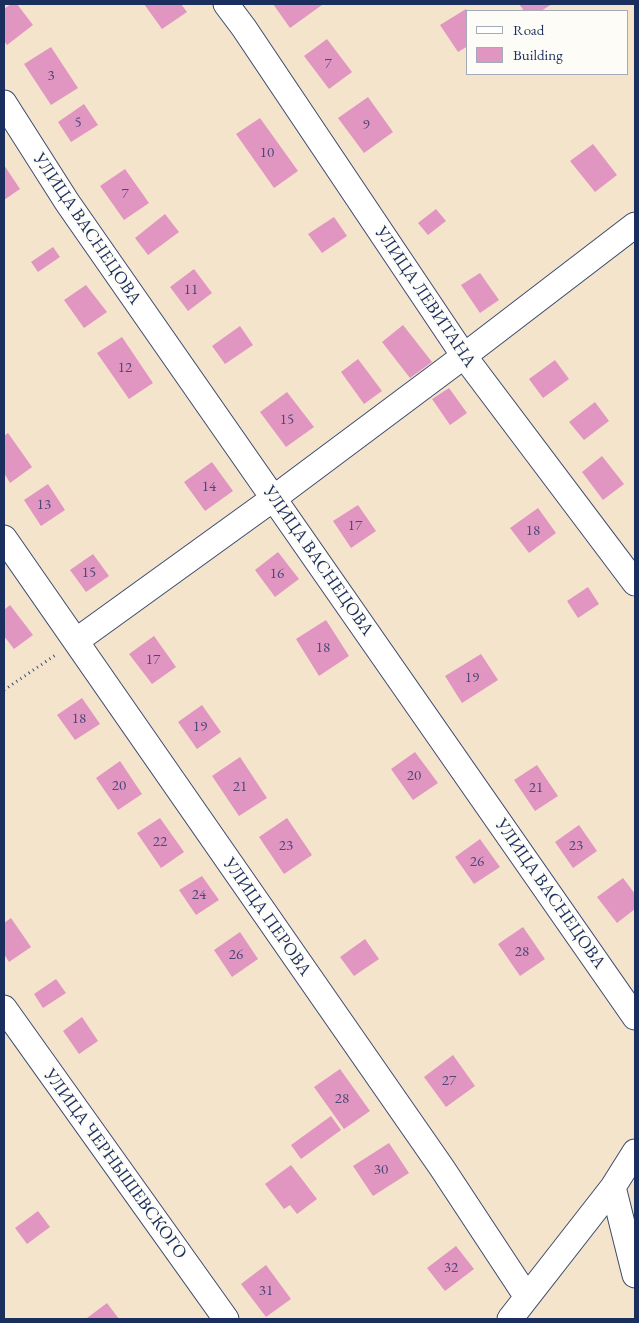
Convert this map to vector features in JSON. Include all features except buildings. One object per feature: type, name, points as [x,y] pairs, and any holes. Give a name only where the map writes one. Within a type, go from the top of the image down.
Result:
[{"type":"street","name":"УЛИЦА ЛЕВИТАНА","points":[[226,4],[464,356],[635,583]]},
{"type":"street","name":"УЛИЦА ВАСНЕЦОВА","points":[[4,104],[67,202],[635,1017]]},
{"type":"street","points":[[76,641],[274,498],[635,225]]},
{"type":"street","name":"УЛИЦА ПЕРОВА","points":[[4,538],[442,1168],[527,1297]]},
{"type":"street","name":"УЛИЦА ЧЕРНЫШЕВСКОГО","points":[[4,1008],[226,1319]]},
{"type":"street","points":[[510,1319],[613,1187],[635,1152]]},
{"type":"street","points":[[613,1187],[635,1275]]},
{"type":"path","points":[[4,690],[76,641]]}]
